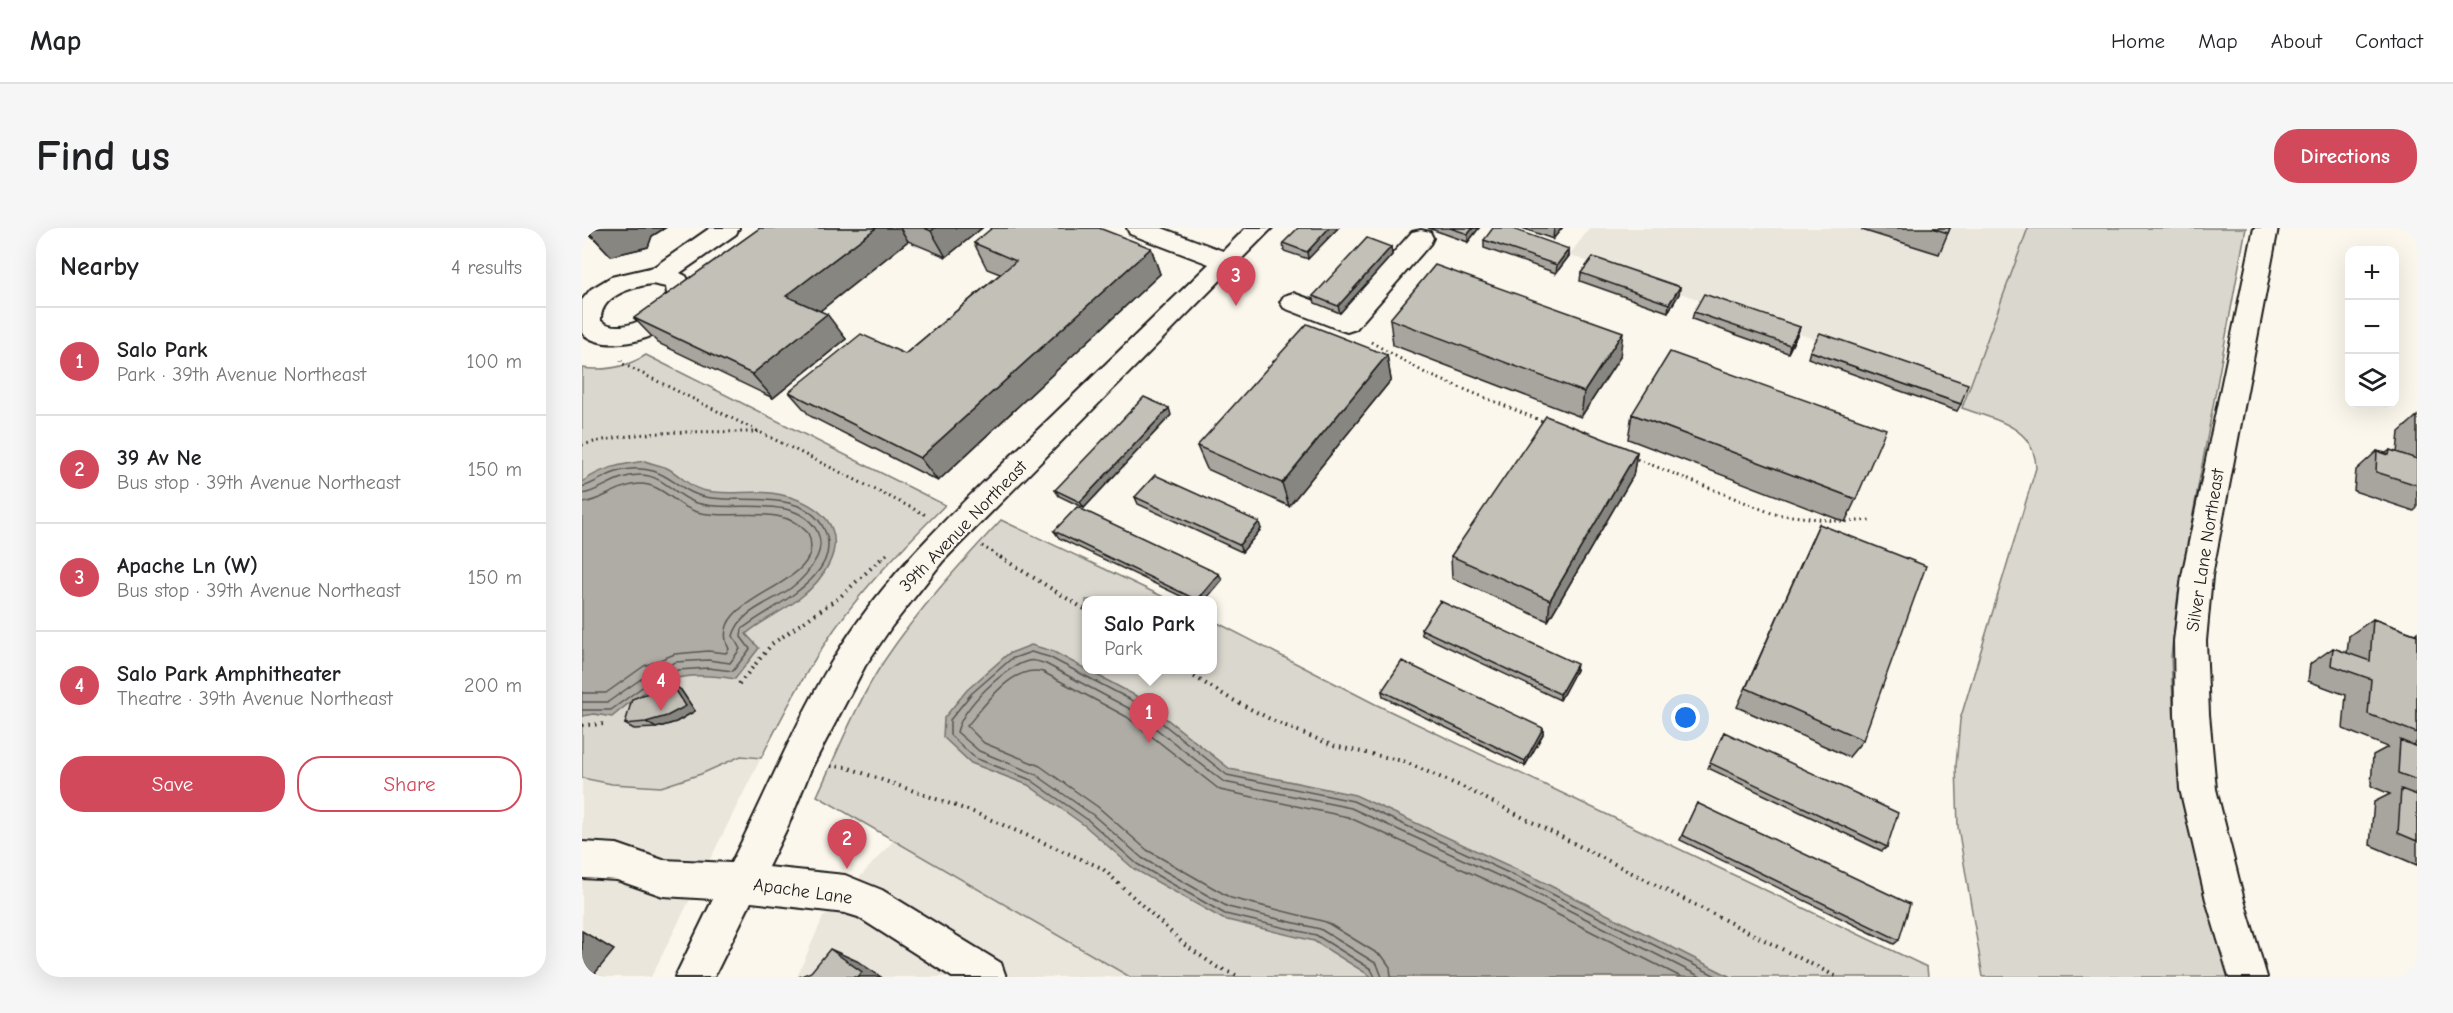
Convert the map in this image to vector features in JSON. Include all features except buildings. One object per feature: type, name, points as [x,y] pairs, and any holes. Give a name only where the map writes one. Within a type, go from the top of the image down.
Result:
[{"type":"street","points":[[660,275],[727,228]]},
{"type":"street","points":[[1139,228],[1226,261]]},
{"type":"street","name":"39th Avenue Northeast","points":[[694,977],[775,814],[796,762],[858,648],[906,582],[956,529],[1260,228]]},
{"type":"street","name":"Silver Lane Northeast","points":[[2248,977],[2225,900],[2198,789],[2192,714],[2190,641],[2197,576],[2266,228]]},
{"type":"street","points":[[1293,302],[1347,323],[1422,238]]},
{"type":"street","points":[[647,275],[660,275],[677,282],[691,284],[671,313],[658,322],[621,335],[609,335],[595,331],[587,325],[586,314],[592,303],[604,291],[620,283],[647,275]]},
{"type":"street","name":"Apache Lane","points":[[582,860],[617,862],[663,878],[741,882],[845,894],[869,903],[987,977]]},
{"type":"path","points":[[621,335],[621,363],[956,529],[1082,608]]},
{"type":"path","points":[[1371,342],[1427,374],[1557,427]]},
{"type":"path","points":[[582,445],[617,435],[642,433],[761,432]]},
{"type":"path","points":[[1622,453],[1774,514],[1845,522],[1872,520]]},
{"type":"path","points":[[918,522],[926,514]]},
{"type":"path","points":[[739,684],[772,644],[841,596],[895,547]]},
{"type":"path","points":[[1191,674],[1231,699],[1276,722],[1334,746],[1403,761],[1464,788],[1837,977]]},
{"type":"path","points":[[582,725],[606,724]]},
{"type":"path","points":[[796,762],[846,767],[973,812],[1102,868],[1185,945],[1217,967],[1240,977]]},
{"type":"shaded area","points":[[1590,228],[2028,228],[1968,392],[1569,255]]},
{"type":"shaded area","points":[[2028,228],[2246,228],[2178,595],[2171,657],[2174,723],[2197,844],[2235,977],[1983,977],[1958,827],[1956,766],[1960,720],[2036,468],[2034,454],[2029,443],[2021,434],[2000,421],[1962,408]]},
{"type":"shaded area","points":[[646,355],[945,505],[881,572],[837,626],[799,686],[761,758],[741,756],[701,774],[661,787],[612,784],[582,778],[582,368],[615,367],[631,363]]},
{"type":"shaded area","points":[[1001,520],[1162,596],[1082,596],[1082,674],[1217,674],[1217,623],[1375,704],[1927,967],[1928,977],[1130,977],[817,796],[856,710],[874,677],[897,642],[954,571]]},
{"type":"shaded area","points":[[741,756],[761,758],[651,977],[582,977],[582,778],[612,784],[661,787],[701,774]]},
{"type":"shaded area","points":[[894,840],[1130,977],[797,977],[823,917]]},
{"type":"water","points":[[645,461],[667,468],[702,490],[719,493],[771,493],[802,501],[816,509],[827,520],[834,542],[833,553],[823,573],[808,591],[746,634],[759,648],[735,679],[698,676],[668,680],[641,694],[612,717],[594,714],[582,716],[582,482],[612,467]]},
{"type":"water","points":[[1031,645],[1052,651],[1082,667],[1082,674],[1095,674],[1140,698],[1230,769],[1355,795],[1531,876],[1731,977],[1372,977],[1314,941],[1223,919],[1134,869],[1084,825],[1028,785],[971,763],[943,737],[944,718],[967,690],[1008,654]]},
{"type":"place","name":"Apache Ln (W)","points":[[1236,306]]},
{"type":"place","name":"Salo Park Amphitheater","points":[[661,711]]},
{"type":"place","name":"Salo Park","points":[[1149,743]]},
{"type":"place","name":"39 Av Ne","points":[[847,869]]}]
